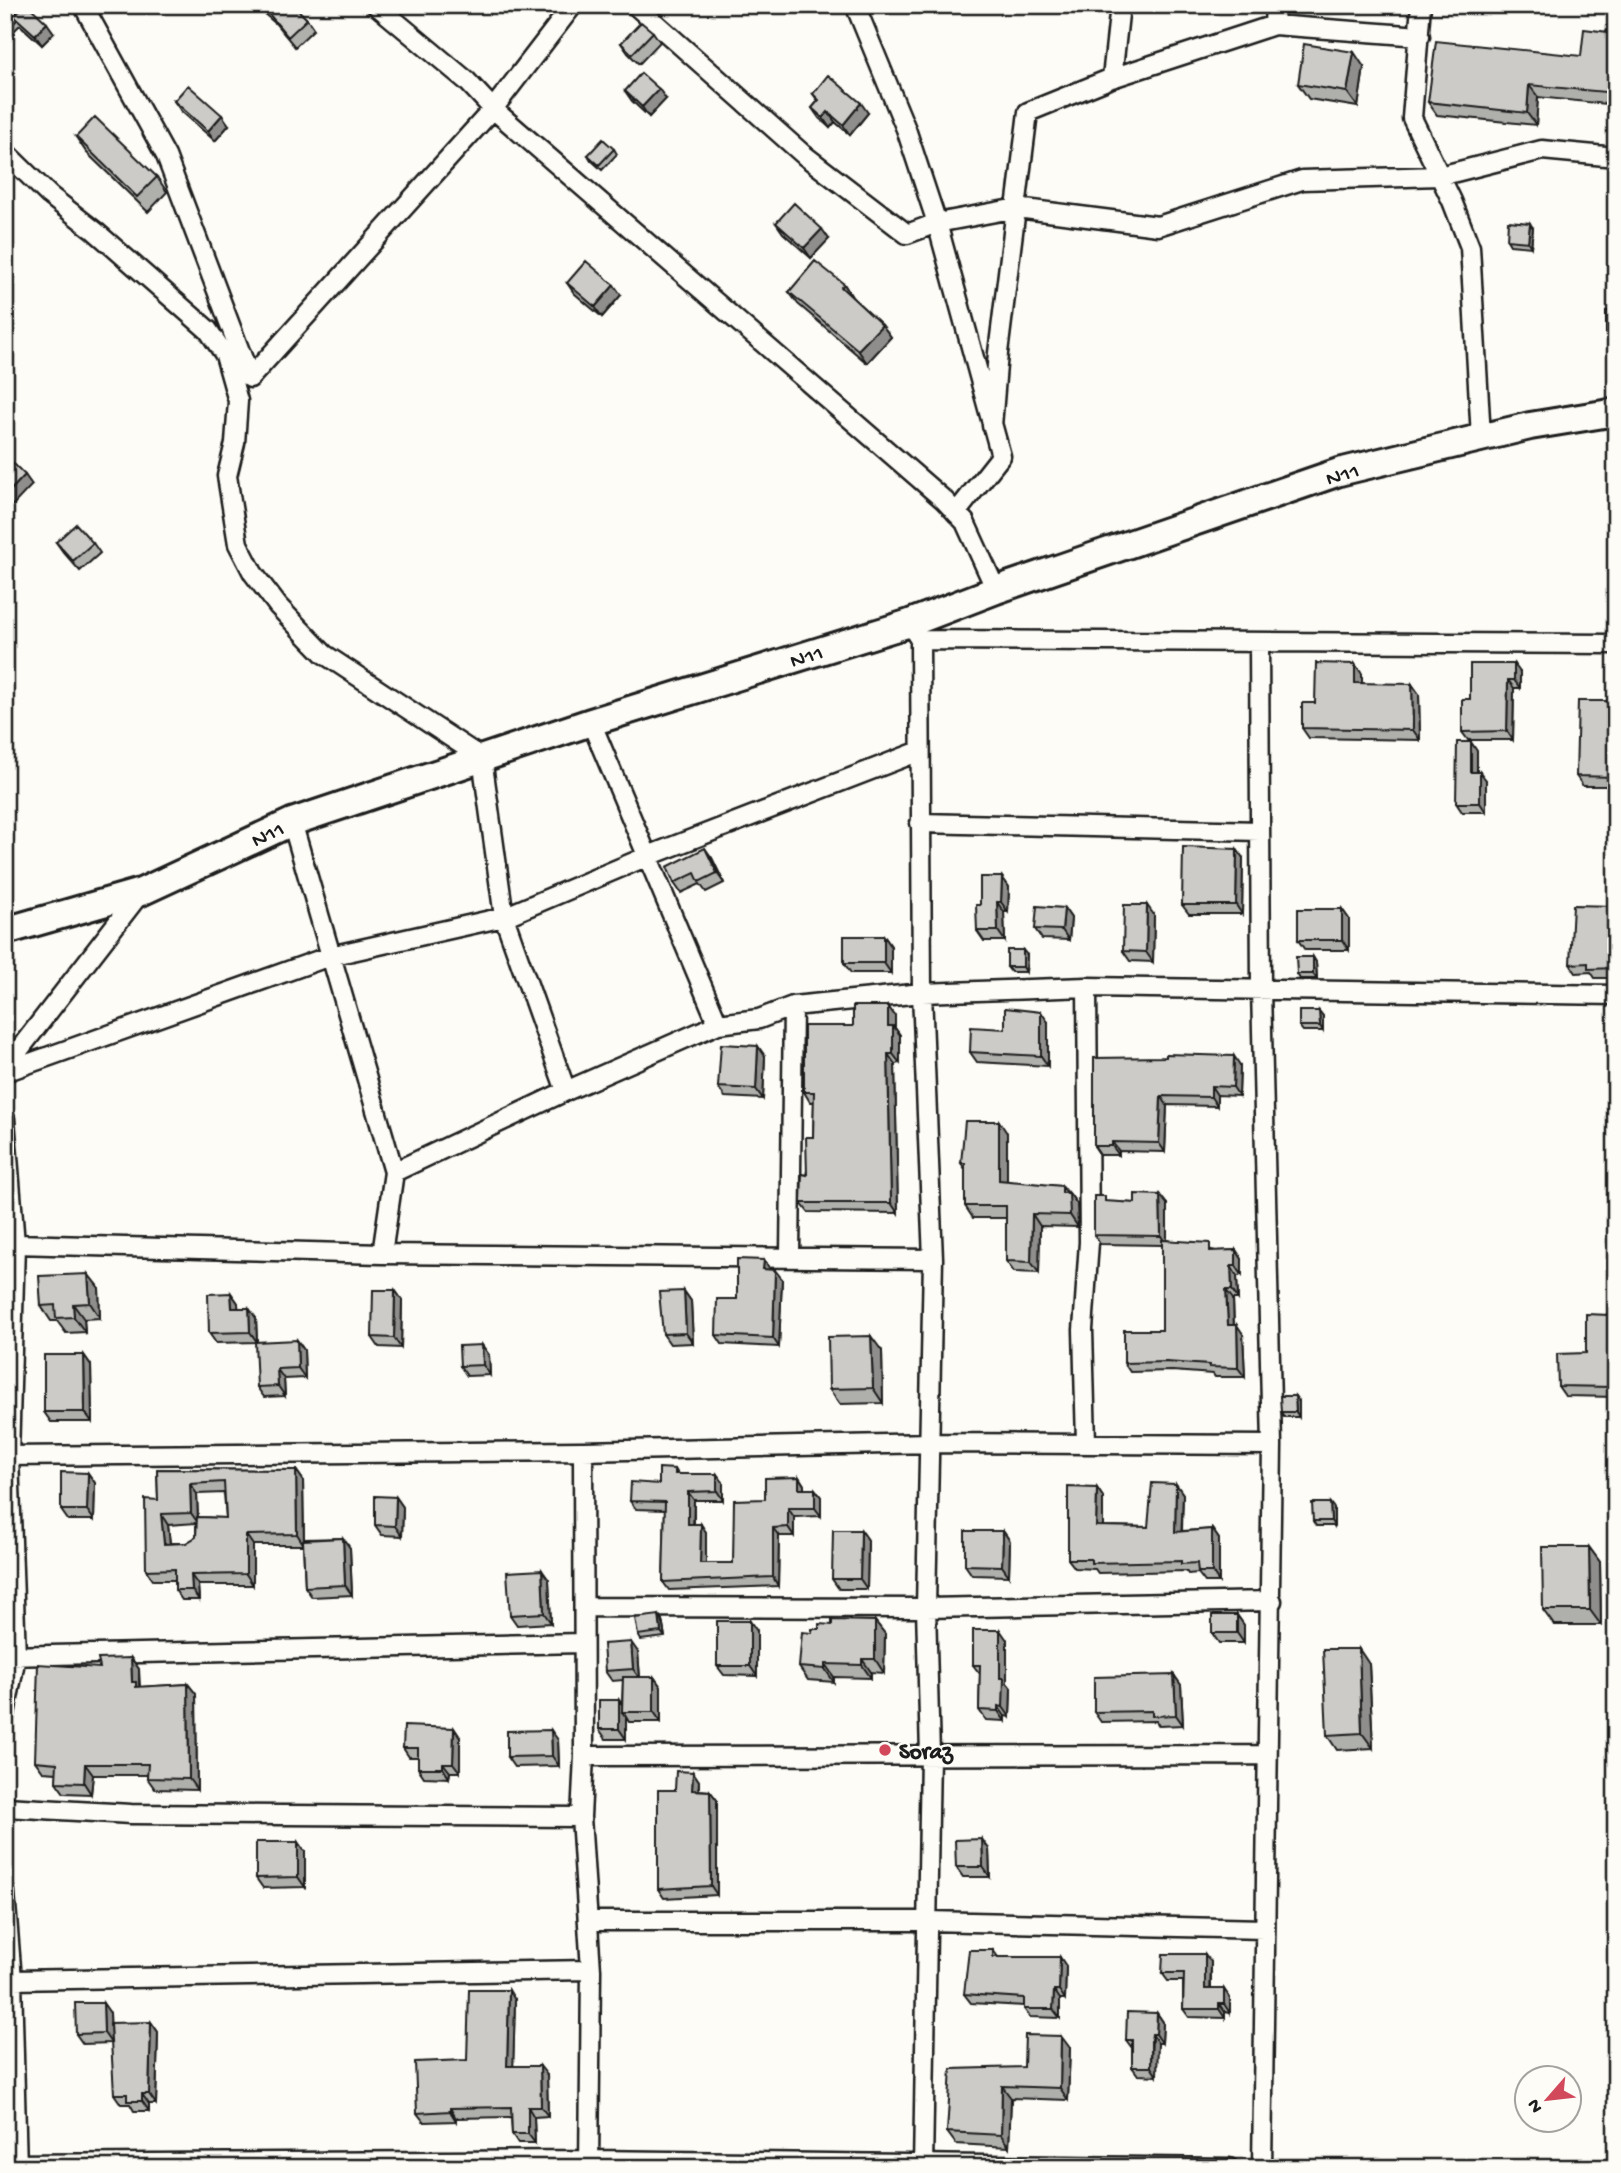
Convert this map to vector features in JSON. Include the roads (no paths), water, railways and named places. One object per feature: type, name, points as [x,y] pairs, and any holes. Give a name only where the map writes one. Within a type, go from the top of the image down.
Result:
[{"type":"main road","name":"N11","points":[[5,930],[141,891],[292,821],[591,722],[915,632],[996,590],[1339,472],[1530,426],[1616,412]]},
{"type":"street","points":[[83,5],[166,156],[250,378]]},
{"type":"street","points":[[376,5],[467,81],[494,109],[956,513],[978,547],[996,590]]},
{"type":"street","points":[[250,378],[494,109],[573,5]]},
{"type":"street","points":[[635,5],[804,155],[908,234],[936,223],[1017,208],[1158,226],[1302,180],[1440,176],[1542,150],[1616,157]]},
{"type":"street","points":[[855,5],[905,129],[936,223],[1001,456],[956,513]]},
{"type":"street","points":[[1112,78],[1121,5]]},
{"type":"street","points":[[1274,25],[1275,5]]},
{"type":"street","points":[[1421,5],[1412,118],[1470,247],[1481,437]]},
{"type":"street","points":[[992,426],[1028,112],[1112,78],[1274,25],[1420,37]]},
{"type":"street","points":[[5,152],[49,195],[95,230],[208,330],[225,355],[250,378]]},
{"type":"street","points":[[225,355],[238,401],[235,443],[227,476],[238,544],[253,573],[278,606],[324,654],[482,758],[504,917],[566,1091]]},
{"type":"street","points":[[923,2166],[930,1755],[926,1608],[933,1259],[922,993],[920,751],[915,632],[1259,643],[1616,644]]},
{"type":"street","points":[[1259,643],[1261,989],[1272,1445],[1272,1601],[1266,1755],[1262,2168]]},
{"type":"street","points":[[591,722],[718,1024]]},
{"type":"street","points":[[5,1070],[330,956],[504,917],[648,856],[920,751]]},
{"type":"street","points":[[292,821],[394,1172],[382,1254]]},
{"type":"street","points":[[920,823],[1260,831]]},
{"type":"street","points":[[5,1070],[141,891]]},
{"type":"street","points":[[394,1172],[566,1091],[718,1024],[759,1019],[793,1006],[922,993],[1087,987],[1616,995]]},
{"type":"street","points":[[1086,1443],[1083,1330],[1090,1242],[1087,987]]},
{"type":"street","points":[[790,1255],[793,1006]]},
{"type":"street","points":[[5,1119],[15,1244],[7,1456],[10,1656],[5,1714]]},
{"type":"street","points":[[15,1244],[382,1254],[790,1255],[933,1259]]},
{"type":"street","points":[[7,1456],[583,1451],[931,1443],[1272,1445]]},
{"type":"street","points":[[583,1451],[584,1756],[581,1816],[591,1970],[590,2164]]},
{"type":"street","points":[[584,1607],[926,1608],[1272,1601]]},
{"type":"street","points":[[10,1656],[583,1643]]},
{"type":"street","points":[[584,1756],[1266,1755]]},
{"type":"street","points":[[5,1807],[131,1814],[581,1816]]},
{"type":"street","points":[[5,1892],[12,1980],[9,2022],[13,2165],[590,2164],[1229,2168]]},
{"type":"street","points":[[589,1921],[927,1921],[1264,1929]]},
{"type":"street","points":[[12,1980],[591,1970]]},
{"type":"place","name":"Soraz","points":[[885,1750]]}]
